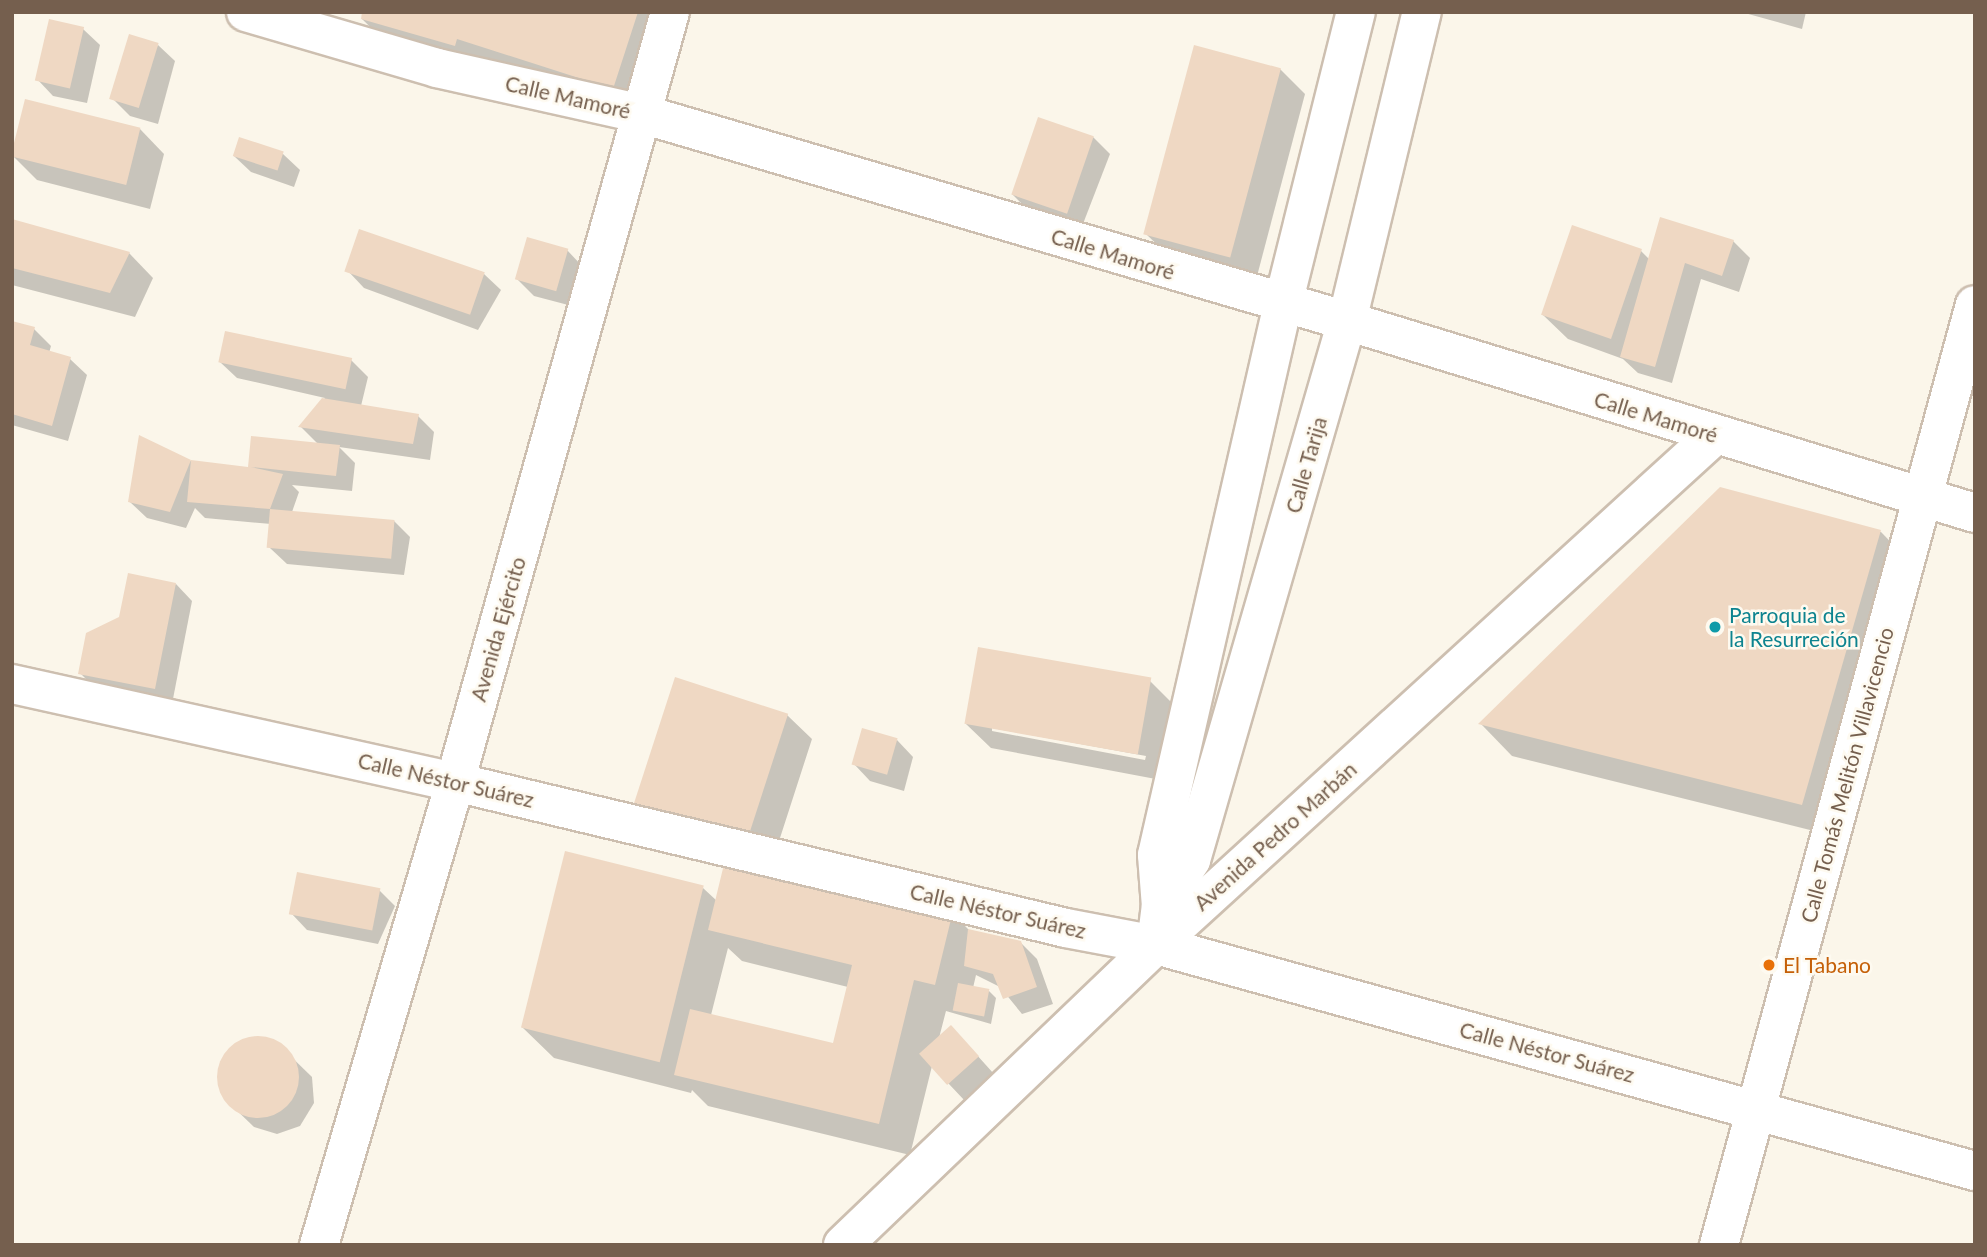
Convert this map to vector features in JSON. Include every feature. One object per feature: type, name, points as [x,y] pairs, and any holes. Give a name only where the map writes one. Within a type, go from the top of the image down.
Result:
[{"type":"street","name":"Calle Mamoré","points":[[246,12],[437,68],[642,114],[1347,321],[1975,513]]},
{"type":"street","name":"Avenida Ejército","points":[[319,1245],[455,782],[670,12]]},
{"type":"street","name":"Calle Tarija","points":[[1156,945],[1161,907],[1157,855],[1283,304],[1356,12]]},
{"type":"street","name":"Calle Tarija","points":[[1161,907],[1191,860],[1347,321],[1422,12]]},
{"type":"street","name":"Calle Tomás Melitón Villavicencio","points":[[1719,1245],[1975,304]]},
{"type":"street","name":"Avenida Pedro Marbán","points":[[843,1245],[1156,945],[1715,435]]},
{"type":"street","name":"Calle Néstor Suárez","points":[[12,684],[455,782],[1066,928],[1156,945],[1975,1171]]},
{"type":"building","points":[[362,12],[638,12],[613,89],[457,39],[455,46],[361,19]]},
{"type":"building","points":[[49,19],[84,27],[70,88],[35,80]]},
{"type":"building","points":[[129,34],[159,43],[139,108],[109,99]]},
{"type":"building","points":[[1194,45],[1281,68],[1230,258],[1143,234]]},
{"type":"building","points":[[25,99],[140,128],[126,185],[12,157]]},
{"type":"building","points":[[1038,117],[1094,136],[1067,214],[1011,195]]},
{"type":"building","points":[[239,137],[284,152],[278,171],[233,156]]},
{"type":"building","points":[[1660,217],[1734,240],[1722,276],[1685,263],[1655,367],[1620,357]]},
{"type":"building","points":[[12,219],[130,252],[110,293],[12,268]]},
{"type":"building","points":[[1572,225],[1642,249],[1611,339],[1541,315]]},
{"type":"building","points":[[359,229],[485,272],[470,315],[344,272]]},
{"type":"building","points":[[527,237],[568,249],[556,291],[515,279]]},
{"type":"building","points":[[12,321],[35,327],[30,345],[71,357],[52,426],[12,414]]},
{"type":"building","points":[[225,331],[352,358],[346,389],[218,362]]},
{"type":"building","points":[[322,398],[419,414],[413,444],[298,427]]},
{"type":"building","points":[[139,435],[191,460],[170,512],[128,502]]},
{"type":"building","points":[[251,436],[340,445],[336,476],[251,467],[283,474],[270,509],[187,502],[191,460],[248,467]]},
{"type":"building","name":"Parroquia de la Resurreción","points":[[1720,487],[1881,530],[1802,805],[1478,724]]},
{"type":"building","points":[[270,509],[395,520],[391,559],[267,548]]},
{"type":"building","points":[[128,573],[176,583],[155,689],[78,674],[86,633],[119,617]]},
{"type":"building","points":[[978,647],[1151,678],[1138,754],[964,724]]},
{"type":"building","points":[[675,677],[788,714],[745,846],[632,809]]},
{"type":"building","points":[[862,728],[898,738],[887,775],[852,765]]},
{"type":"building","points":[[565,851],[704,886],[660,1062],[521,1028]]},
{"type":"building","points":[[726,856],[953,911],[935,985],[914,980],[879,1124],[674,1075],[690,1009],[833,1043],[852,965],[708,930]]},
{"type":"building","points":[[297,872],[380,888],[372,930],[289,914]]},
{"type":"building","points":[[968,929],[1021,941],[1037,987],[1003,999],[993,974],[964,966]]},
{"type":"building","points":[[958,983],[989,989],[984,1017],[953,1010]]},
{"type":"building","points":[[951,1025],[979,1056],[947,1085],[919,1054]]},
{"type":"building","points":[[258,1036],[274,1039],[287,1048],[296,1061],[299,1077],[296,1093],[287,1106],[274,1115],[258,1118],[242,1115],[229,1106],[220,1093],[217,1077],[220,1061],[229,1048],[242,1039]]},
{"type":"place","name":"Parroquia de la Resurreción","points":[[1715,627]]},
{"type":"place","name":"El Tabano","points":[[1769,965]]}]
